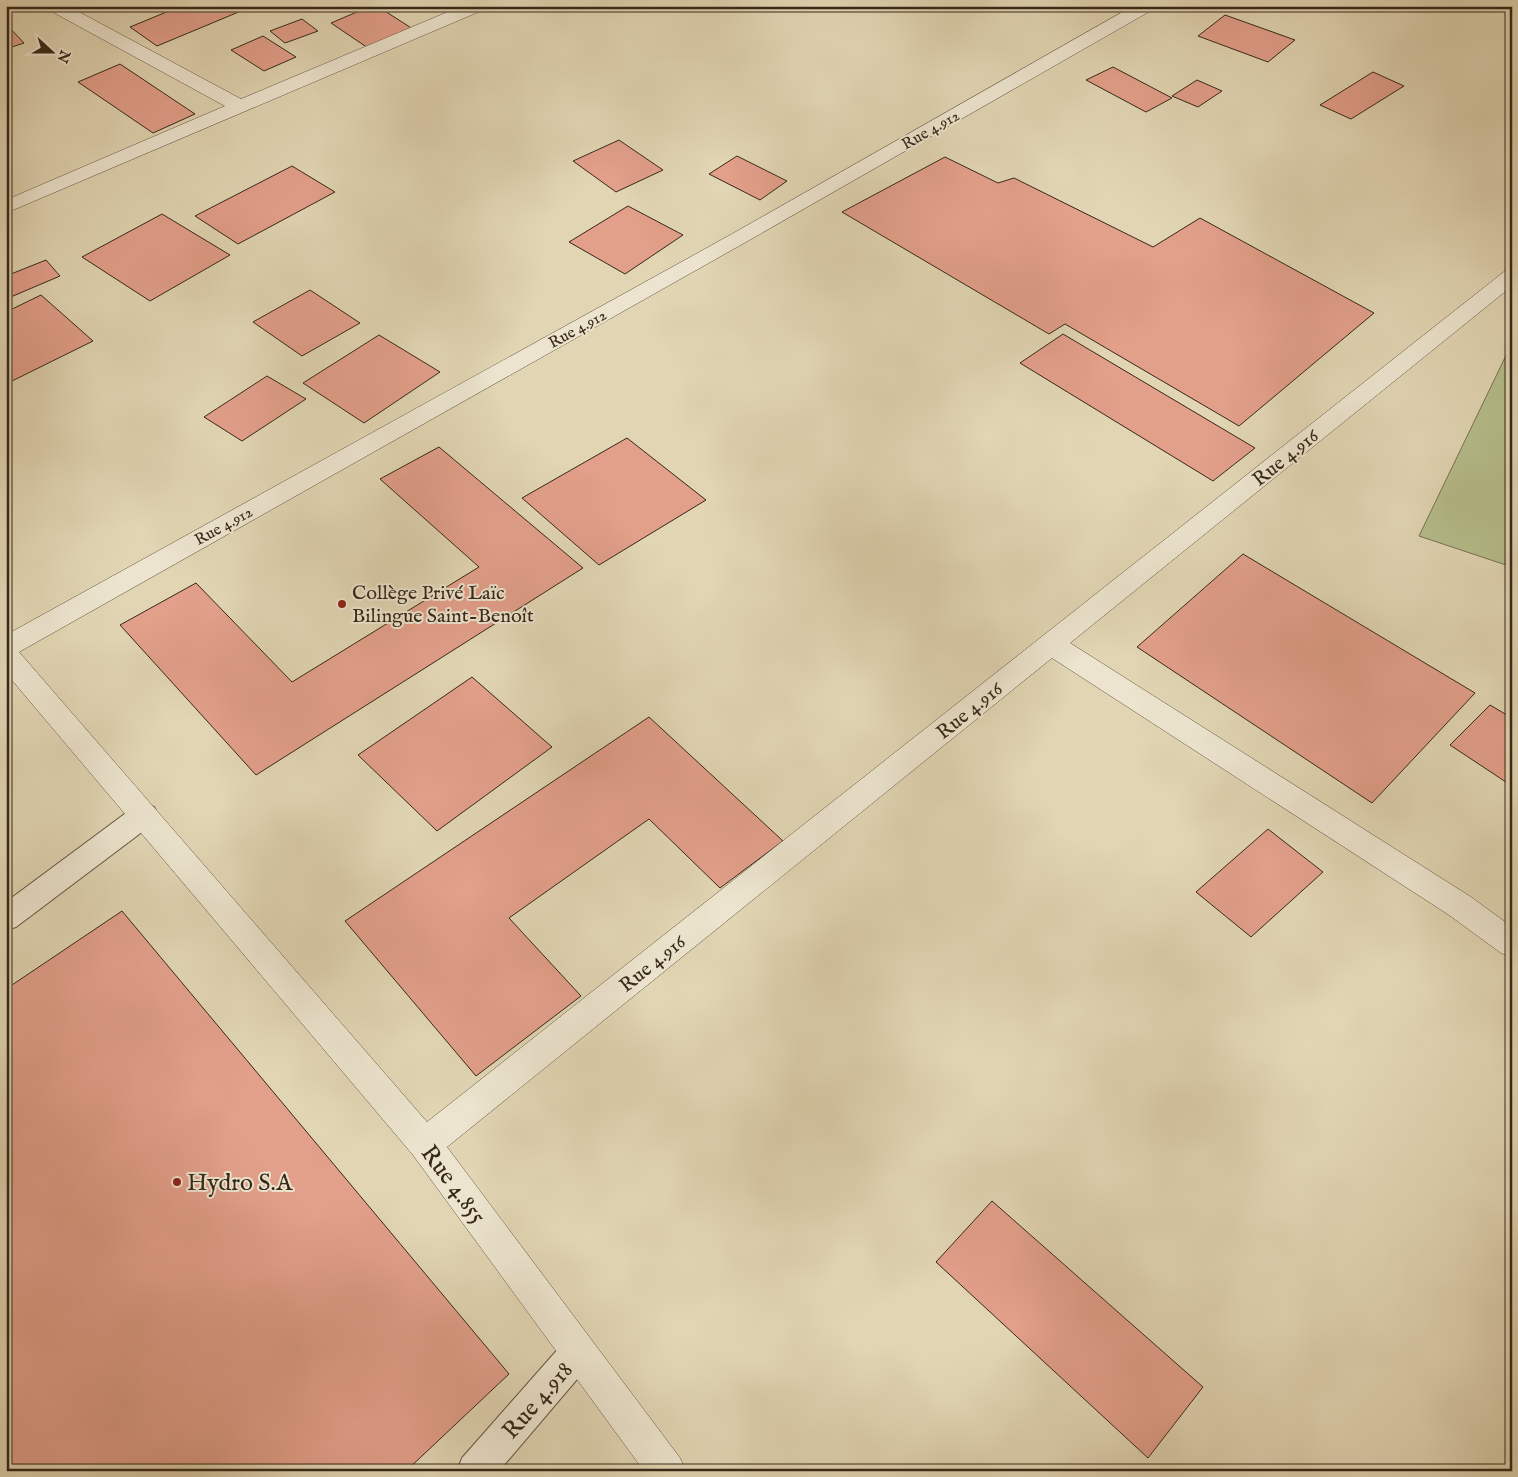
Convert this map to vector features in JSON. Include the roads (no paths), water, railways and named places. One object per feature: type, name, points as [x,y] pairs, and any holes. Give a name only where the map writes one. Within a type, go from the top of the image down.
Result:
[{"type":"street","points":[[55,6],[240,106]]},
{"type":"street","points":[[6,207],[477,6]]},
{"type":"street","name":"Rue 4.912","points":[[6,647],[738,238],[1146,6]]},
{"type":"street","name":"Rue 4.916","points":[[425,1144],[1512,275]]},
{"type":"street","points":[[1051,644],[1452,901],[1512,944]]},
{"type":"street","name":"Rue 4.855","points":[[6,655],[425,1144],[667,1471]]},
{"type":"lane","points":[[6,918],[144,815]]},
{"type":"lane","name":"Rue 4.918","points":[[475,1471],[578,1352]]},
{"type":"place","name":"Collège Privé Laïc Bilingue Saint-Benoît","points":[[342,604]]},
{"type":"place","name":"Hydro S.A","points":[[177,1182]]}]
